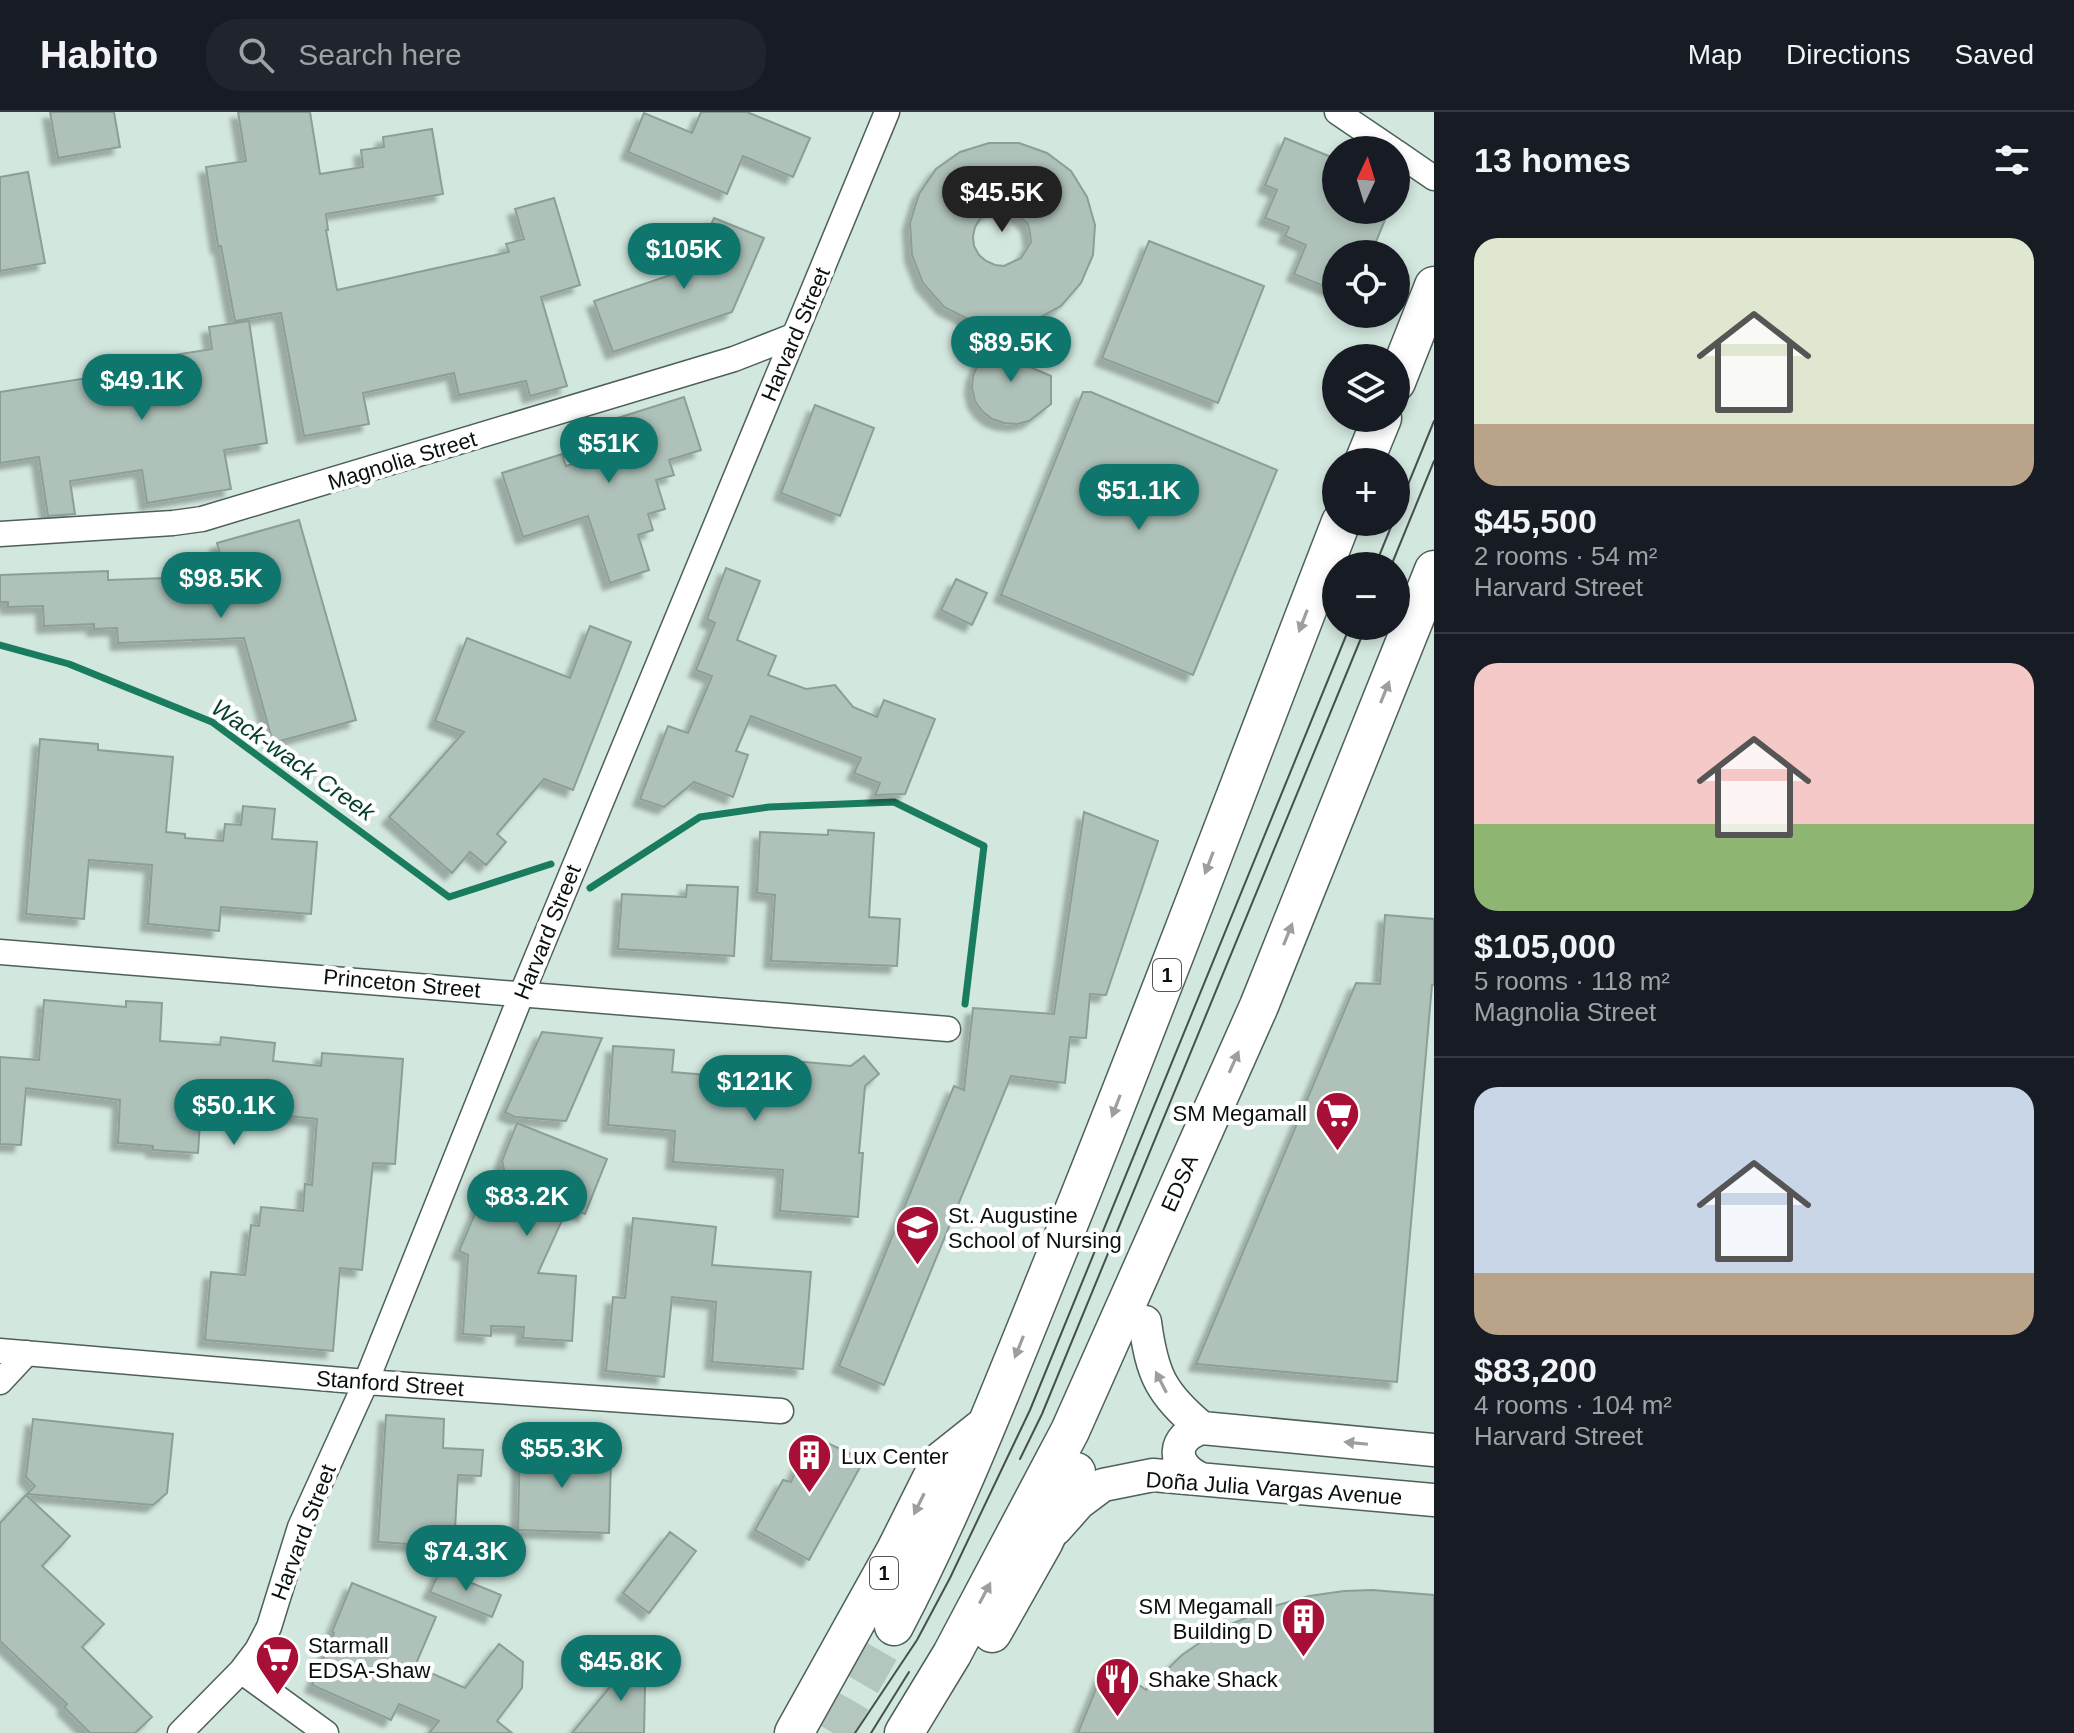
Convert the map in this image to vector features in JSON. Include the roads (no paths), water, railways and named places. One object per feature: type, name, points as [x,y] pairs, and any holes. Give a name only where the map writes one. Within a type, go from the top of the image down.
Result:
[{"type":"highway","points":[[1410,347],[1434,286]]},
{"type":"highway","name":"1","points":[[894,1626],[927,1563],[966,1476],[1108,1127],[1336,536]]},
{"type":"highway","name":"EDSA","points":[[904,1733],[952,1654],[1070,1431],[1259,1006],[1434,570]]},
{"type":"highway","points":[[935,1733],[1043,1543],[1145,1322],[1144,1261]]},
{"type":"highway","name":"1","points":[[794,1733],[864,1610],[940,1462],[987,1425]]},
{"type":"main road","points":[[1145,1322],[1149,1357],[1163,1388],[1179,1409],[1202,1428]]},
{"type":"main road","points":[[1199,1478],[1182,1467],[1178,1457],[1184,1437],[1202,1428],[1434,1450]]},
{"type":"main road","name":"Doña Julia Vargas Avenue","points":[[1043,1543],[1079,1503],[1103,1485],[1153,1475],[1434,1500]]},
{"type":"street","name":"Harvard Street","points":[[180,1733],[241,1671],[269,1627],[300,1527],[366,1382],[522,993],[887,112]]},
{"type":"street","points":[[1337,112],[1372,136]]},
{"type":"street","points":[[1410,162],[1434,178]]},
{"type":"street","name":"Magnolia Street","points":[[0,534],[202,519],[734,359],[793,336]]},
{"type":"street","name":"Princeton Street","points":[[0,952],[948,1029]]},
{"type":"street","name":"Stanford Street","points":[[0,1351],[366,1382],[781,1411]]},
{"type":"street","points":[[0,1382],[27,1353]]},
{"type":"street","points":[[241,1671],[326,1733]]},
{"type":"waterway","name":"Wack-wack Creek","points":[[0,645],[69,664],[212,722],[449,897],[551,864]]},
{"type":"waterway","name":"Wack-wack Creek","points":[[590,888],[700,817],[769,807],[894,802],[984,846],[965,1004]]},
{"type":"tunnel","points":[[833,1733],[894,1626]]},
{"type":"tram line","points":[[1410,480],[1434,421]]},
{"type":"tram line","points":[[1397,552],[1434,461]]},
{"type":"tram line","points":[[1381,552],[1387,536]]},
{"type":"tram line","points":[[855,1733],[917,1640],[1030,1410],[1344,640]]},
{"type":"tram line","points":[[1020,1459],[1042,1414],[1360,640]]},
{"type":"tram line","points":[[871,1733],[909,1672]]},
{"type":"place","name":"SM Megamall","points":[[1338,1152]]},
{"type":"place","name":"St. Augustine School of Nursing","points":[[917,1267]]},
{"type":"place","name":"Lux Center","points":[[810,1495]]},
{"type":"place","name":"SM Megamall Building D","points":[[1304,1658]]},
{"type":"place","name":"Starmall EDSA-Shaw","points":[[277,1697]]},
{"type":"place","name":"Shake Shack","points":[[1117,1718]]}]
